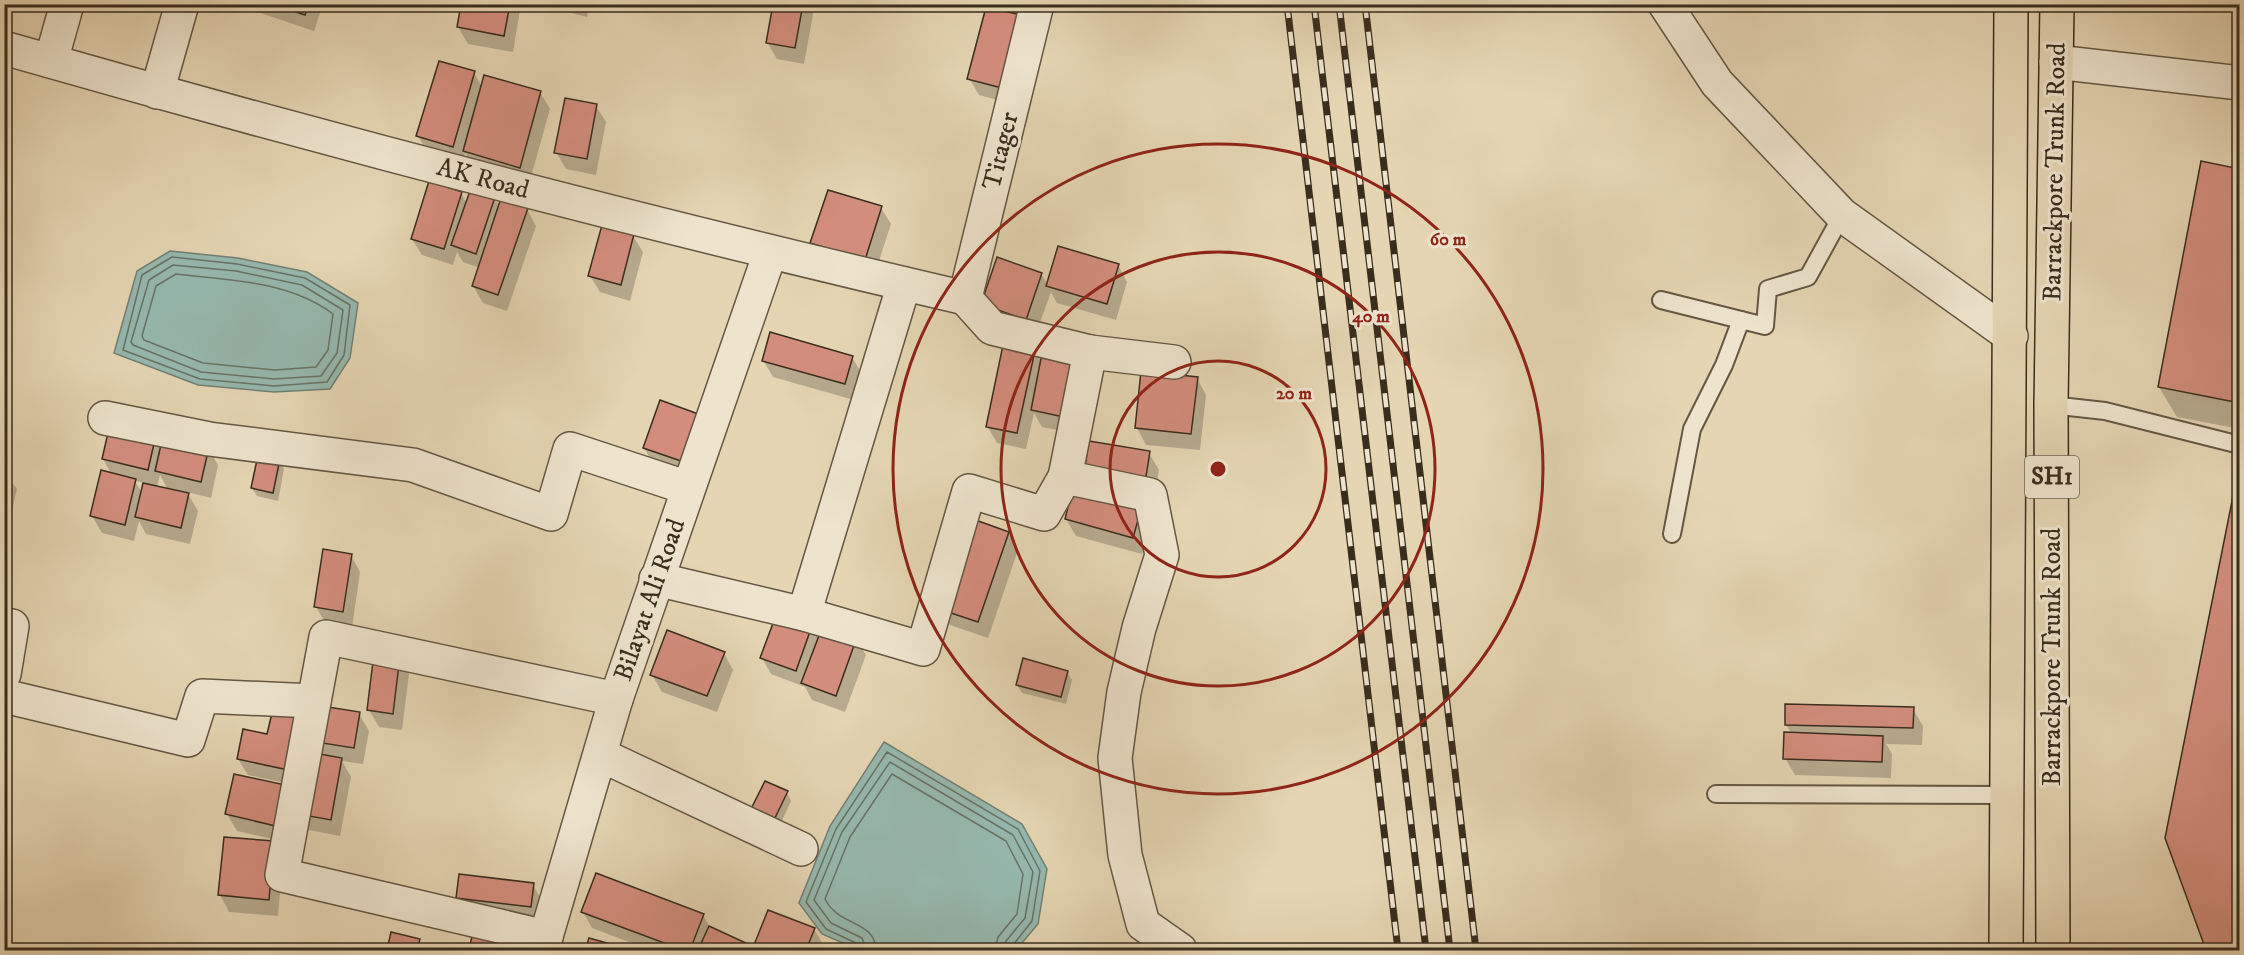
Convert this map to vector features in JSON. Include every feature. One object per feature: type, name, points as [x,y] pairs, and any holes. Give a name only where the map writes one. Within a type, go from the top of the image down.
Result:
[{"type":"main road","name":"Barrackpore Trunk Road","points":[[2006,951],[2011,4]]},
{"type":"main road","name":"Barrackpore Trunk Road","points":[[2053,951],[2051,405],[2056,4]]},
{"type":"street","points":[[51,61],[67,4]]},
{"type":"street","points":[[157,92],[182,4]]},
{"type":"street","name":"Titager","points":[[965,298],[1037,4]]},
{"type":"street","points":[[1665,4],[1717,83],[1842,214],[2011,336]]},
{"type":"street","name":"AK Road","points":[[4,48],[157,92],[770,253],[965,298]]},
{"type":"street","points":[[2056,62],[2240,83]]},
{"type":"street","name":"Bilayat Ali Road","points":[[544,944],[616,699],[770,253]]},
{"type":"street","points":[[804,614],[904,284]]},
{"type":"street","points":[[965,298],[992,328],[1090,352],[1174,362]]},
{"type":"street","points":[[656,579],[804,614],[923,649],[969,491],[1044,514],[1065,477],[1090,352]]},
{"type":"street","points":[[105,418],[209,439],[413,465],[551,514],[570,449],[688,488]]},
{"type":"street","points":[[1065,477],[1150,495],[1162,555],[1139,628],[1129,671],[1115,758],[1125,855],[1143,924],[1180,951]]},
{"type":"street","points":[[4,674],[12,626]]},
{"type":"street","points":[[544,944],[282,875],[326,637],[616,699]]},
{"type":"street","points":[[4,696],[188,740],[202,696],[314,701]]},
{"type":"street","points":[[601,754],[801,849]]},
{"type":"lane","points":[[1661,300],[1765,326],[1768,290],[1808,277],[1842,214]]},
{"type":"lane","points":[[1672,534],[1692,429],[1724,365],[1741,320]]},
{"type":"lane","points":[[2051,405],[2105,411],[2240,445]]},
{"type":"lane","points":[[1716,794],[2006,795]]},
{"type":"water","points":[[170,251],[238,258],[307,272],[358,303],[350,358],[330,389],[274,392],[198,385],[114,353],[137,271]]},
{"type":"water","points":[[884,742],[1022,824],[1047,869],[1038,924],[1016,950],[859,950],[822,934],[799,903],[830,826]]},
{"type":"building","points":[[273,4],[309,4],[305,15]]},
{"type":"building","points":[[461,4],[510,4],[504,36],[457,27]]},
{"type":"building","points":[[773,4],[803,4],[795,48],[766,43]]},
{"type":"building","points":[[986,7],[1021,15],[1002,88],[967,79]]},
{"type":"building","points":[[439,61],[475,71],[453,147],[416,136]]},
{"type":"building","points":[[484,75],[541,91],[520,168],[463,151]]},
{"type":"building","points":[[565,98],[597,104],[587,159],[554,153]]},
{"type":"building","points":[[2201,161],[2240,169],[2240,403],[2158,387]]},
{"type":"building","points":[[429,181],[462,192],[444,249],[411,239]]},
{"type":"building","points":[[471,188],[495,197],[476,254],[451,245]]},
{"type":"building","points":[[828,190],[882,206],[865,260],[810,243]]},
{"type":"building","points":[[501,198],[528,208],[498,295],[472,286]]},
{"type":"building","points":[[602,225],[634,234],[621,285],[588,276]]},
{"type":"building","points":[[1058,246],[1119,264],[1107,304],[1046,286]]},
{"type":"building","points":[[997,257],[1042,273],[1026,320],[981,304]]},
{"type":"building","points":[[770,332],[853,356],[845,384],[762,361]]},
{"type":"building","points":[[1004,340],[1036,346],[1017,433],[986,427]]},
{"type":"building","points":[[1043,348],[1077,354],[1064,417],[1031,410]]},
{"type":"building","points":[[1141,371],[1198,377],[1191,434],[1135,428]]},
{"type":"building","points":[[660,400],[701,415],[684,462],[643,448]]},
{"type":"building","points":[[110,424],[156,435],[148,470],[102,459]]},
{"type":"building","points":[[163,436],[209,447],[201,482],[155,471]]},
{"type":"building","points":[[1089,441],[1150,451],[1144,489],[1083,479]]},
{"type":"building","points":[[258,455],[280,459],[273,493],[251,488]]},
{"type":"building","points":[[4,470],[8,471],[4,487]]},
{"type":"building","points":[[101,470],[136,479],[125,525],[90,516]]},
{"type":"building","points":[[143,483],[189,493],[181,528],[135,517]]},
{"type":"building","points":[[1074,483],[1143,502],[1133,538],[1065,519]]},
{"type":"building","points":[[2235,486],[2240,487],[2240,950],[2206,950],[2165,838]]},
{"type":"building","points":[[970,518],[1009,532],[978,622],[939,609]]},
{"type":"building","points":[[323,549],[352,554],[343,612],[314,607]]},
{"type":"building","points":[[778,610],[813,623],[796,671],[760,658]]},
{"type":"building","points":[[823,625],[857,637],[836,696],[801,683]]},
{"type":"building","points":[[667,630],[725,652],[707,696],[650,675]]},
{"type":"building","points":[[374,653],[400,656],[393,714],[367,710]]},
{"type":"building","points":[[1023,658],[1068,671],[1061,697],[1016,685]]},
{"type":"building","points":[[1785,704],[1914,707],[1913,728],[1785,725]]},
{"type":"building","points":[[315,705],[360,712],[354,748],[309,741]]},
{"type":"building","points":[[273,709],[310,717],[298,772],[237,759],[243,729],[267,734]]},
{"type":"building","points":[[1784,732],[1883,736],[1882,762],[1783,759]]},
{"type":"building","points":[[309,752],[342,758],[331,820],[298,814]]},
{"type":"building","points":[[234,774],[290,786],[280,827],[225,814]]},
{"type":"building","points":[[765,781],[788,791],[774,820],[751,809]]},
{"type":"building","points":[[224,837],[274,841],[269,900],[218,895]]},
{"type":"building","points":[[596,873],[704,914],[690,950],[683,950],[581,912]]},
{"type":"building","points":[[459,874],[534,883],[531,907],[456,898]]},
{"type":"building","points":[[768,910],[815,928],[806,950],[752,950]]},
{"type":"building","points":[[709,926],[750,945],[748,950],[698,950]]},
{"type":"building","points":[[474,927],[522,935],[519,950],[469,950]]},
{"type":"building","points":[[391,932],[420,939],[417,950],[387,950]]},
{"type":"building","points":[[589,938],[632,950],[585,950]]},
{"type":"railway","points":[[1287,4],[1398,950]]},
{"type":"railway","points":[[1314,4],[1426,950]]},
{"type":"railway","points":[[1339,4],[1450,950]]},
{"type":"railway","points":[[1365,4],[1476,950]]}]
